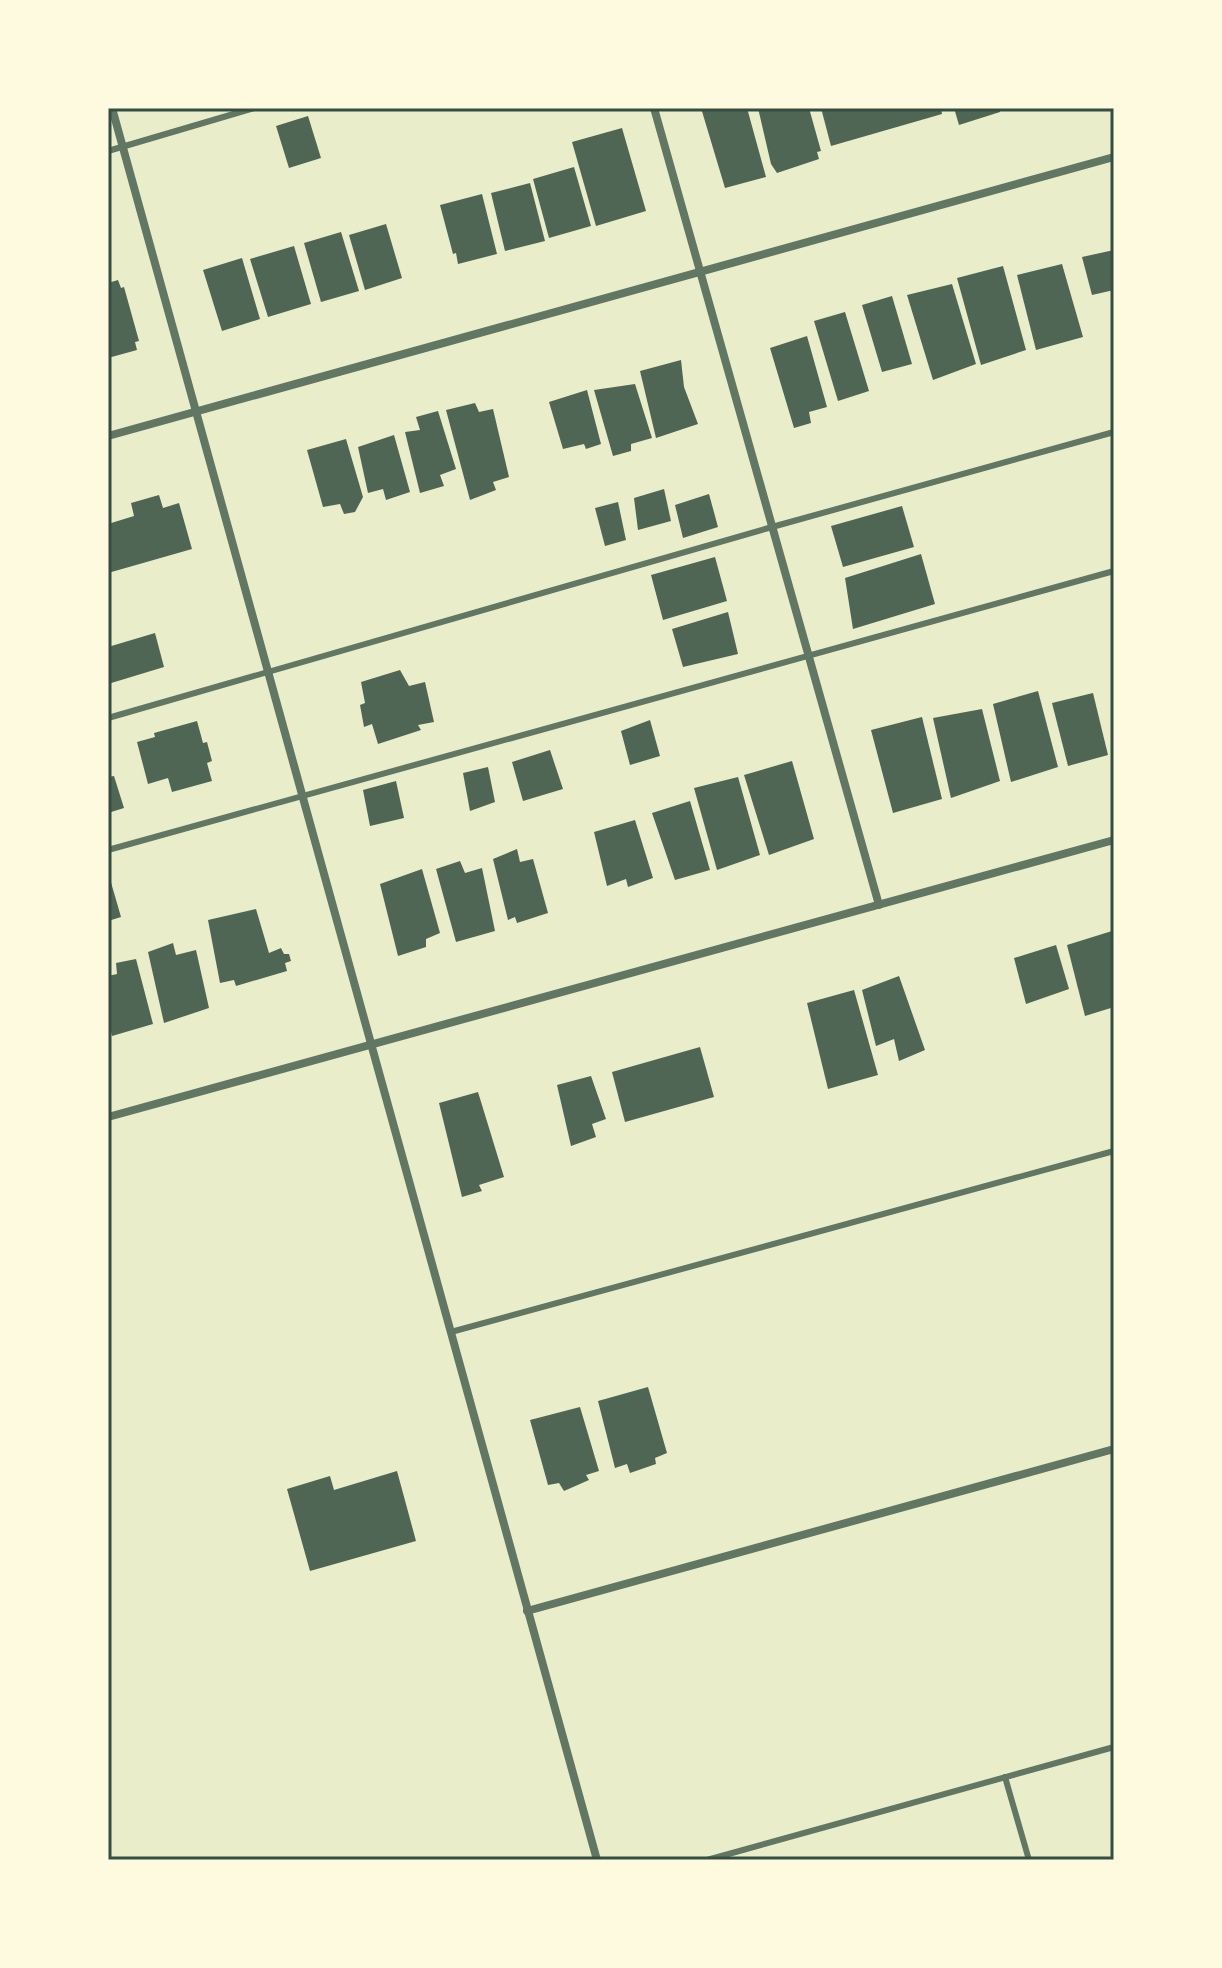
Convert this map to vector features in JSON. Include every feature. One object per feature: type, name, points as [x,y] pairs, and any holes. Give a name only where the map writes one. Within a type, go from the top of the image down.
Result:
[{"type":"street","points":[[112,108],[597,1860]]},
{"type":"street","points":[[654,108],[879,905]]},
{"type":"street","points":[[108,436],[1114,157]]},
{"type":"street","points":[[108,1117],[1114,840]]},
{"type":"street","points":[[527,1611],[1114,1449]]},
{"type":"lane","points":[[108,151],[254,108]]},
{"type":"lane","points":[[108,718],[1114,432]]},
{"type":"lane","points":[[108,850],[1114,571]]},
{"type":"lane","points":[[451,1332],[1114,1151]]},
{"type":"lane","points":[[707,1860],[1114,1747]]},
{"type":"lane","points":[[1005,1777],[1029,1860]]},
{"type":"building","points":[[701,108],[747,108],[766,177],[725,188]]},
{"type":"building","points":[[758,108],[809,108],[821,151],[817,152],[819,159],[777,173],[771,164]]},
{"type":"building","points":[[821,108],[941,108],[942,114],[831,146]]},
{"type":"building","points":[[954,108],[999,108],[1000,112],[959,125]]},
{"type":"building","points":[[308,116],[321,158],[289,168],[276,126]]},
{"type":"building","points":[[622,128],[646,211],[596,226],[572,142]]},
{"type":"building","points":[[574,167],[591,226],[549,238],[533,179]]},
{"type":"building","points":[[530,183],[545,241],[505,251],[491,193]]},
{"type":"building","points":[[482,194],[497,254],[458,264],[440,205]]},
{"type":"building","points":[[386,224],[402,278],[365,290],[349,235]]},
{"type":"building","points":[[341,232],[359,291],[321,302],[304,243]]},
{"type":"building","points":[[294,246],[311,304],[268,317],[250,259]]},
{"type":"building","points":[[1114,250],[1114,290],[1092,295],[1082,257]]},
{"type":"building","points":[[242,258],[260,319],[222,331],[203,270]]},
{"type":"building","points":[[1062,264],[1083,337],[1036,350],[1017,275]]},
{"type":"building","points":[[1003,266],[1026,350],[981,365],[957,278]]},
{"type":"building","points":[[118,280],[121,288],[124,287],[139,341],[135,342],[137,350],[108,358],[108,283]]},
{"type":"building","points":[[952,284],[976,364],[933,380],[907,295]]},
{"type":"building","points":[[892,296],[912,364],[882,372],[862,305]]},
{"type":"building","points":[[845,312],[869,391],[838,401],[814,321]]},
{"type":"building","points":[[807,336],[827,407],[809,412],[811,423],[794,428],[770,348]]},
{"type":"building","points":[[681,360],[684,387],[698,424],[656,438],[640,371]]},
{"type":"building","points":[[635,384],[652,438],[631,444],[631,451],[613,456],[594,390]]},
{"type":"building","points":[[587,390],[601,444],[586,449],[584,444],[563,449],[549,402]]},
{"type":"building","points":[[475,403],[479,412],[493,409],[509,477],[493,482],[496,490],[470,500],[446,410]]},
{"type":"building","points":[[438,411],[456,469],[440,475],[444,486],[420,493],[405,432],[420,430],[416,417]]},
{"type":"building","points":[[394,435],[410,492],[386,500],[383,489],[368,493],[358,447]]},
{"type":"building","points":[[346,439],[363,497],[355,512],[344,514],[340,504],[323,507],[307,450]]},
{"type":"building","points":[[664,489],[671,521],[638,530],[634,498]]},
{"type":"building","points":[[709,494],[718,527],[683,538],[675,505]]},
{"type":"building","points":[[159,495],[163,508],[179,503],[192,549],[108,573],[108,524],[134,516],[131,503]]},
{"type":"building","points":[[618,502],[626,540],[605,546],[595,508]]},
{"type":"building","points":[[902,506],[914,547],[843,567],[831,526]]},
{"type":"building","points":[[921,554],[935,604],[853,629],[845,578]]},
{"type":"building","points":[[715,557],[727,601],[663,620],[651,575]]},
{"type":"building","points":[[728,612],[738,654],[683,667],[672,629]]},
{"type":"building","points":[[155,633],[164,667],[108,684],[108,647]]},
{"type":"building","points":[[400,670],[409,686],[425,682],[434,722],[418,725],[421,730],[378,744],[372,724],[364,727],[360,705],[365,703],[361,682]]},
{"type":"building","points":[[1038,691],[1058,767],[1011,782],[993,704]]},
{"type":"building","points":[[1093,693],[1108,755],[1068,766],[1052,703]]},
{"type":"building","points":[[982,709],[1000,781],[951,798],[933,718]]},
{"type":"building","points":[[922,717],[942,799],[893,813],[871,730]]},
{"type":"building","points":[[650,720],[660,756],[630,765],[621,731]]},
{"type":"building","points":[[197,721],[212,761],[207,763],[212,781],[172,792],[168,778],[148,784],[137,742],[155,737],[154,733]]},
{"type":"building","points":[[550,750],[563,789],[523,801],[512,762]]},
{"type":"building","points":[[792,761],[814,839],[769,855],[744,775]]},
{"type":"building","points":[[488,767],[495,802],[470,811],[463,773]]},
{"type":"building","points":[[114,776],[124,808],[108,813],[108,777]]},
{"type":"building","points":[[738,777],[760,855],[717,870],[694,788]]},
{"type":"building","points":[[396,781],[404,818],[370,826],[363,790]]},
{"type":"building","points":[[690,801],[710,870],[675,880],[652,813]]},
{"type":"building","points":[[635,820],[653,878],[628,887],[626,879],[607,886],[594,832]]},
{"type":"building","points":[[517,849],[520,862],[533,859],[548,913],[517,923],[515,917],[508,920],[493,859]]},
{"type":"building","points":[[460,861],[465,873],[482,868],[495,931],[456,942],[436,869]]},
{"type":"building","points":[[422,869],[440,933],[426,939],[426,947],[398,956],[380,884]]},
{"type":"building","points":[[108,872],[121,917],[108,921]]},
{"type":"building","points":[[256,909],[269,953],[281,948],[284,954],[289,954],[291,961],[285,963],[287,971],[236,986],[234,980],[220,983],[208,920]]},
{"type":"building","points":[[1112,931],[1114,1007],[1085,1016],[1067,945]]},
{"type":"building","points":[[173,943],[176,955],[196,950],[209,1008],[164,1023],[148,952]]},
{"type":"building","points":[[1056,945],[1069,989],[1026,1004],[1014,958]]},
{"type":"building","points":[[136,959],[153,1024],[112,1036],[108,1019],[108,976],[117,974],[116,963]]},
{"type":"building","points":[[899,976],[925,1050],[899,1061],[894,1039],[876,1046],[862,990]]},
{"type":"building","points":[[854,990],[878,1075],[828,1089],[807,1003]]},
{"type":"building","points":[[700,1047],[714,1097],[625,1122],[612,1072]]},
{"type":"building","points":[[591,1076],[606,1119],[592,1124],[596,1137],[571,1146],[557,1085]]},
{"type":"building","points":[[478,1092],[504,1177],[479,1185],[482,1191],[462,1197],[439,1103]]},
{"type":"building","points":[[648,1387],[667,1453],[655,1458],[656,1464],[630,1473],[627,1464],[615,1468],[598,1401]]},
{"type":"building","points":[[580,1407],[599,1471],[586,1475],[589,1480],[564,1491],[559,1483],[548,1485],[530,1420]]},
{"type":"building","points":[[397,1471],[416,1541],[310,1571],[287,1489],[330,1476],[334,1490]]}]
